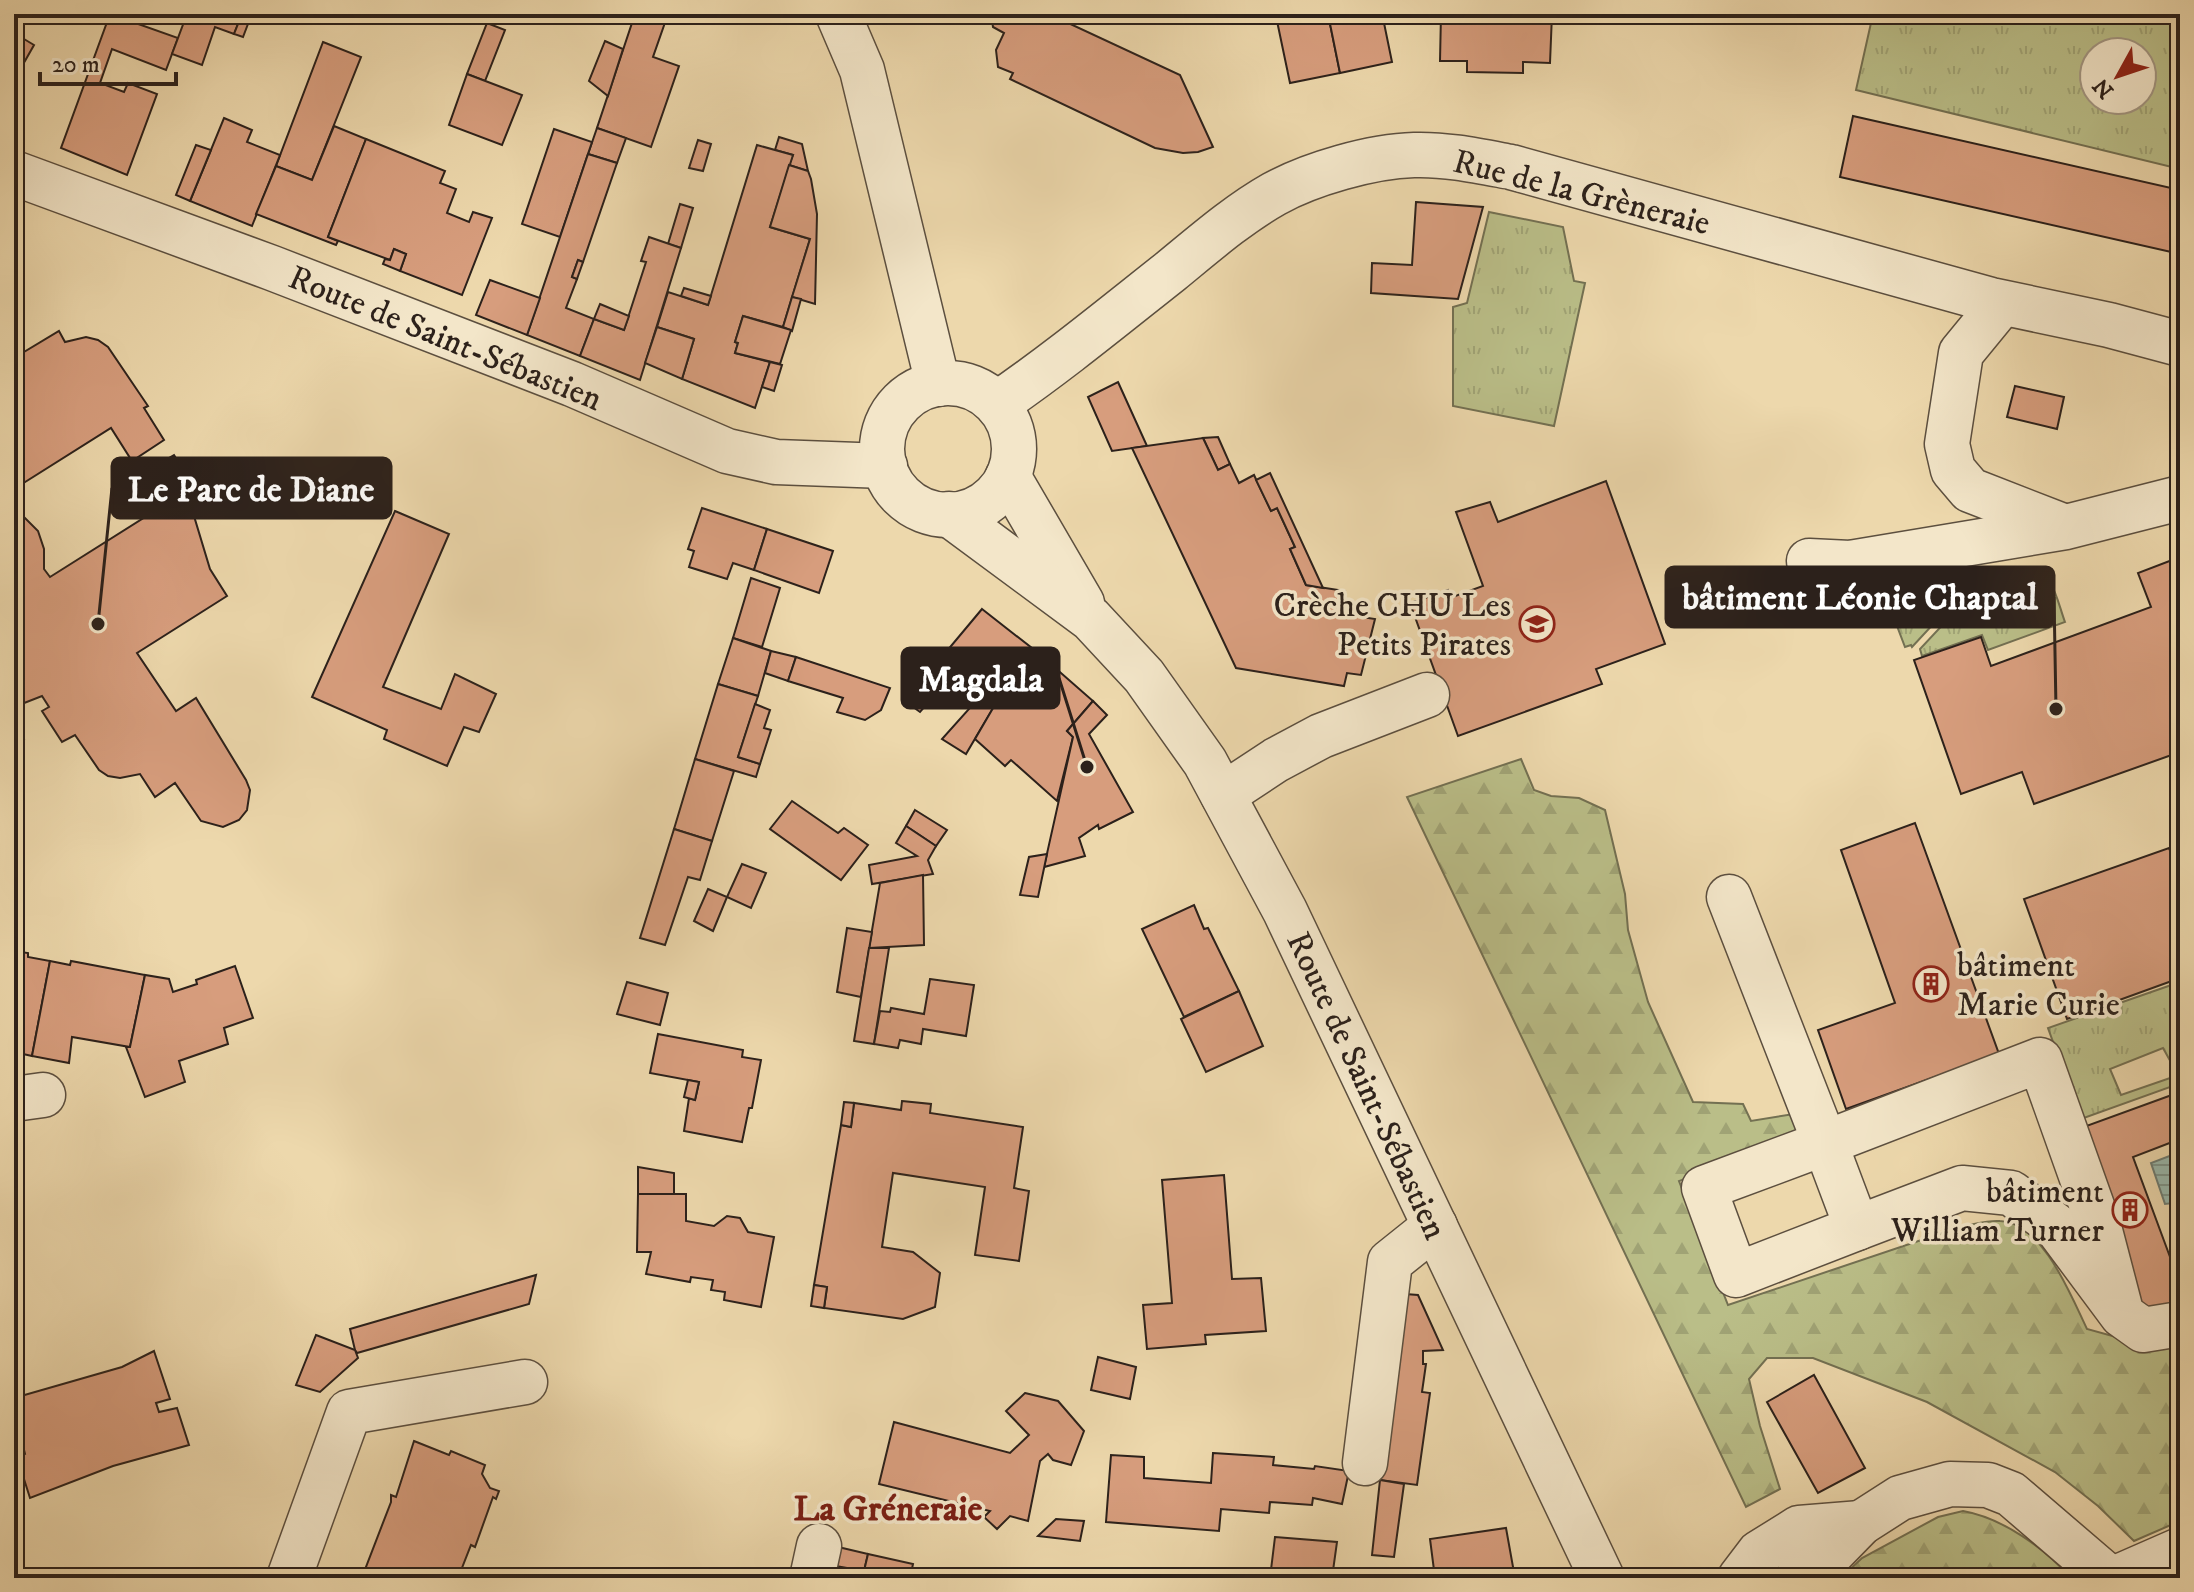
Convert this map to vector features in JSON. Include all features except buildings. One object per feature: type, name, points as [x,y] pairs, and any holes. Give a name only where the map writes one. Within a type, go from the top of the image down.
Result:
[{"type":"street","points":[[838,14],[862,70],[938,384]]},
{"type":"street","name":"Rue de la Grèneraie","points":[[997,404],[1054,364],[1238,217],[1276,193],[1361,164],[1412,155],[1448,156],[1511,167],[2002,303],[2109,325],[2180,344]]},
{"type":"street","name":"Route de Saint-Sébastien","points":[[14,173],[572,384],[727,451],[776,462],[885,466]]},
{"type":"street","points":[[2002,303],[1961,353],[1947,444],[1953,470],[1970,490],[2066,527]]},
{"type":"street","points":[[938,384],[972,387],[997,404],[1013,435],[1013,456],[1008,476],[994,496],[981,506],[949,514],[921,508],[905,498],[892,483],[885,466],[883,440],[896,409],[914,392],[938,384]]},
{"type":"street","name":"Route de Saint-Sébastien","points":[[1008,476],[1091,619],[1165,704],[1205,762],[1223,795],[1285,911],[1602,1578]]},
{"type":"street","points":[[1809,561],[1850,563],[2066,527],[2180,498]]},
{"type":"street","name":"Route de Saint-Sébastien","points":[[949,514],[1091,619]]},
{"type":"street","points":[[1223,795],[1276,760],[1321,736],[1427,695]]},
{"type":"street","points":[[1729,897],[1857,1228]]},
{"type":"street","points":[[2122,1315],[2098,1223],[2040,1060],[1704,1188],[1736,1275],[1962,1188],[2011,1193],[2055,1225],[2122,1315],[2143,1330],[2180,1324]]},
{"type":"street","points":[[1365,1463],[1390,1262],[1435,1226]]},
{"type":"street","points":[[289,1578],[349,1412],[525,1382]]},
{"type":"street","points":[[1797,1578],[1821,1564],[1861,1523],[1900,1498],[1950,1484],[1988,1485],[2011,1494],[2109,1578]]},
{"type":"street","points":[[1740,1578],[1759,1553],[1799,1528],[1861,1523]]},
{"type":"street","points":[[2116,1578],[2180,1550]]},
{"type":"green space","points":[[1873,14],[2180,14],[2180,169],[1856,90]]},
{"type":"green space","points":[[1489,212],[1563,227],[1574,281],[1585,283],[1554,426],[1453,406],[1453,307],[1467,303]]},
{"type":"green space","points":[[2029,568],[2049,581],[2065,622],[1988,650],[1982,635],[1922,656],[1920,649],[1977,588]]},
{"type":"green space","points":[[1962,593],[1912,647],[1905,647],[1894,618]]},
{"type":"green space","points":[[1521,759],[1534,790],[1551,796],[1579,798],[1605,810],[1625,894],[1628,930],[1648,1002],[1693,1102],[1743,1104],[1751,1121],[1800,1113],[1810,1133],[1679,1181],[1728,1305],[1963,1226],[1996,1221],[2015,1225],[2029,1234],[2054,1263],[2087,1329],[2116,1337],[2180,1336],[2180,1521],[2134,1541],[2098,1506],[2055,1472],[1927,1402],[1813,1358],[1767,1358],[1749,1379],[1780,1489],[1746,1507],[1407,797]]},
{"type":"green space","points":[[2180,982],[2180,1068],[2173,1066],[2163,1048],[2110,1069],[2121,1095],[2170,1078],[2173,1086],[2081,1119],[2048,1028]]},
{"type":"green space","points":[[1963,1511],[2008,1527],[2048,1556],[2071,1578],[1841,1578],[1862,1558],[1938,1517]]},
{"type":"shaded area","points":[[2180,1152],[2180,1207],[2173,1203],[2165,1204],[2151,1163]]},
{"type":"place","name":"Le Parc de Diane","points":[[98,624]]},
{"type":"place","name":"Crèche CHU Les Petits Pirates","points":[[1537,624]]},
{"type":"place","name":"bâtiment Léonie Chaptal","points":[[2056,709]]},
{"type":"place","name":"Magdala","points":[[1087,767]]},
{"type":"place","name":"bâtiment Marie Curie","points":[[1931,984]]},
{"type":"place","name":"bâtiment William Turner","points":[[2130,1210]]},
{"type":"district","name":"La Gréneraie","points":[[888,1507]]}]
